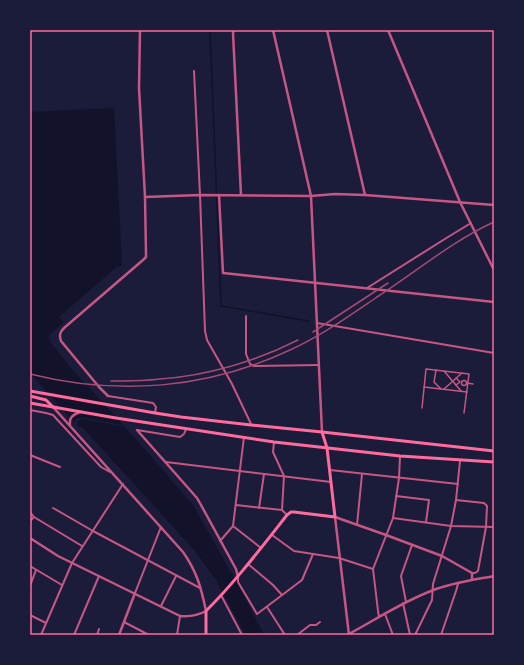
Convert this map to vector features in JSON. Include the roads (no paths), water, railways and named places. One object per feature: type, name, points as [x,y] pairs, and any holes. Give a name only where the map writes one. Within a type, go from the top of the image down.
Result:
[{"type":"main road","points":[[30,391],[155,413],[251,426],[322,432],[494,451]]},
{"type":"main road","points":[[30,396],[46,400],[53,407]]},
{"type":"main road","points":[[30,403],[116,418],[274,442],[400,456],[494,462]]},
{"type":"main road","points":[[206,635],[206,611],[238,577],[287,515],[294,512],[335,517],[327,448],[322,432]]},
{"type":"street","points":[[140,30],[139,88],[145,197],[146,257],[64,328],[60,336],[61,341],[108,396],[154,403],[156,406],[155,413]]},
{"type":"street","points":[[234,30],[241,195]]},
{"type":"street","points":[[273,30],[311,196],[322,432]]},
{"type":"street","points":[[327,30],[365,195]]},
{"type":"street","points":[[388,30],[460,202],[494,270]]},
{"type":"street","points":[[194,70],[205,331],[207,340],[232,384],[251,426]]},
{"type":"street","points":[[145,197],[200,195],[311,196],[335,194],[494,205]]},
{"type":"street","points":[[219,195],[223,273],[494,302]]},
{"type":"street","points":[[366,288],[471,223]]},
{"type":"street","points":[[246,316],[246,354],[250,364],[254,366],[319,365]]},
{"type":"street","points":[[317,323],[494,353]]},
{"type":"street","points":[[422,408],[426,369],[469,374],[464,412]]},
{"type":"street","points":[[436,370],[434,382],[441,389]]},
{"type":"street","points":[[444,371],[462,392]]},
{"type":"street","points":[[444,389],[462,373]]},
{"type":"street","points":[[456,378],[464,385],[467,383]]},
{"type":"street","points":[[456,385],[465,380],[467,383],[473,384]]},
{"type":"street","points":[[424,387],[467,392]]},
{"type":"street","points":[[30,538],[72,563],[180,616],[192,616],[206,611],[201,589],[194,569],[183,552],[53,407]]},
{"type":"street","points":[[30,410],[53,415],[101,467],[113,473]]},
{"type":"street","points":[[70,427],[72,417],[81,412]]},
{"type":"street","points":[[137,430],[180,437],[184,434],[186,429]]},
{"type":"street","points":[[137,430],[197,498],[236,569],[238,582],[257,614],[302,580],[313,554]]},
{"type":"street","points":[[220,541],[233,526],[244,437]]},
{"type":"street","points":[[274,442],[272,452],[284,476],[282,510]]},
{"type":"street","points":[[30,456],[60,467]]},
{"type":"street","points":[[379,617],[373,569],[393,518],[399,478],[400,456]]},
{"type":"street","points":[[416,635],[432,600],[433,584],[452,526],[460,459]]},
{"type":"street","points":[[165,462],[331,482]]},
{"type":"street","points":[[330,470],[458,484]]},
{"type":"street","points":[[259,508],[264,474]]},
{"type":"street","points":[[357,525],[362,474]]},
{"type":"street","points":[[41,635],[72,563],[123,484]]},
{"type":"street","points":[[396,496],[429,500],[426,522]]},
{"type":"street","points":[[456,500],[484,503],[487,506],[486,527],[478,571],[475,573],[472,573],[442,556],[335,517],[348,635],[404,603],[432,590],[494,576]]},
{"type":"street","points":[[236,505],[282,510],[287,515]]},
{"type":"street","points":[[53,508],[201,589]]},
{"type":"street","points":[[30,512],[34,517],[83,546]]},
{"type":"street","points":[[30,521],[34,517]]},
{"type":"street","points":[[393,518],[452,526],[494,527]]},
{"type":"street","points":[[233,526],[261,548]]},
{"type":"street","points":[[119,635],[161,527]]},
{"type":"street","points":[[272,534],[294,551],[339,558],[373,569]]},
{"type":"street","points":[[410,635],[401,576],[412,545]]},
{"type":"street","points":[[248,564],[273,585],[282,595]]},
{"type":"street","points":[[30,566],[62,585]]},
{"type":"street","points":[[30,586],[36,570]]},
{"type":"street","points":[[472,573],[472,580]]},
{"type":"street","points":[[74,635],[99,576]]},
{"type":"street","points":[[161,606],[176,576]]},
{"type":"street","points":[[441,635],[458,584]]},
{"type":"street","points":[[221,595],[242,635]]},
{"type":"street","points":[[267,607],[285,635]]},
{"type":"street","points":[[385,614],[393,635]]},
{"type":"street","points":[[30,615],[46,623]]},
{"type":"street","points":[[177,635],[180,616]]},
{"type":"street","points":[[124,622],[148,635]]},
{"type":"street","points":[[297,635],[310,625],[316,625],[320,622]]},
{"type":"street","points":[[97,635],[99,629]]},
{"type":"waterway","points":[[100,30],[105,30]]},
{"type":"waterway","points":[[210,30],[221,306],[309,321]]},
{"type":"railway","points":[[30,374],[63,381],[96,385],[162,385],[194,381],[259,363],[290,350],[324,332],[449,247],[494,222]]},
{"type":"railway","points":[[313,332],[388,283]]},
{"type":"railway","points":[[111,381],[154,380],[195,375],[266,355],[298,340]]}]
